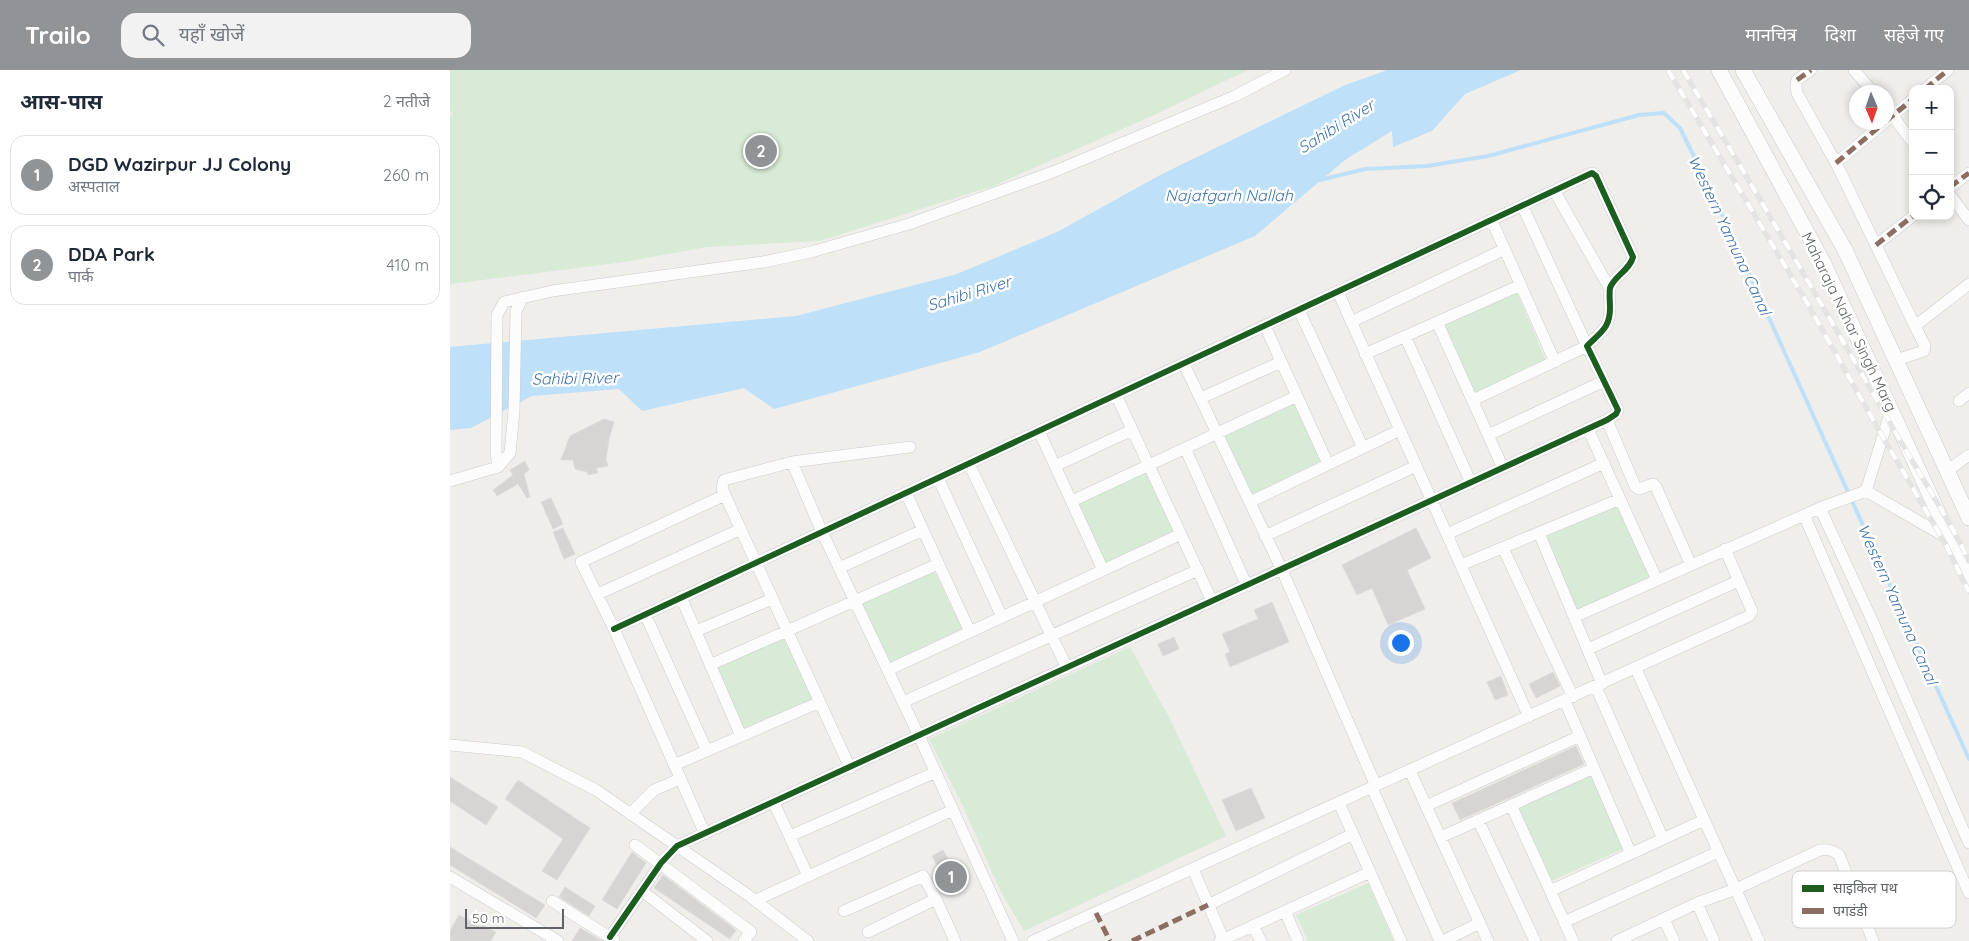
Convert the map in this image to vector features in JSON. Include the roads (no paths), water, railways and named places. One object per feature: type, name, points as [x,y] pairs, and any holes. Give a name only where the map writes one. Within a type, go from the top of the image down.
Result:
[{"type":"main road","name":"Maharaja Nahar Singh Marg","points":[[1719,70],[1823,262],[1953,541],[1969,580]]},
{"type":"main road","name":"Maharaja Nahar Singh Marg","points":[[1743,70],[1845,250],[1969,518]]},
{"type":"street","points":[[498,467],[496,452],[497,315],[504,302],[552,291],[763,262],[811,252],[909,224],[1054,172],[1235,96],[1285,70]]},
{"type":"street","points":[[1811,70],[1797,80],[1797,93],[1837,165],[1925,348],[1924,351],[1896,360]]},
{"type":"street","points":[[1854,70],[1868,85]]},
{"type":"street","points":[[1931,85],[1948,70]]},
{"type":"street","points":[[1894,113],[1909,102]]},
{"type":"street","points":[[1894,123],[1909,139]]},
{"type":"street","points":[[1837,165],[1836,163],[1873,130]]},
{"type":"street","points":[[1954,184],[1969,172]]},
{"type":"street","points":[[614,628],[1555,192],[1592,173],[1596,176],[1633,257],[1613,282],[1610,289],[1610,320],[1608,324],[1587,346],[1473,400]]},
{"type":"street","points":[[1555,192],[1610,289]]},
{"type":"street","points":[[1954,201],[1969,220]]},
{"type":"street","points":[[552,901],[613,939],[661,862],[677,846],[1432,501],[1588,429],[1616,414],[1618,410],[1522,206]]},
{"type":"street","points":[[1876,245],[1909,219]]},
{"type":"street","points":[[1492,221],[1555,362]]},
{"type":"street","points":[[1351,322],[1504,249]]},
{"type":"street","points":[[1915,326],[1969,284]]},
{"type":"street","points":[[1365,354],[1521,285]]},
{"type":"street","points":[[1338,292],[1529,717]]},
{"type":"street","points":[[450,481],[498,467],[510,453],[514,411],[516,310],[523,297]]},
{"type":"street","points":[[1299,310],[1363,448]]},
{"type":"street","points":[[1437,322],[1503,468]]},
{"type":"street","points":[[1264,326],[1328,464]]},
{"type":"street","points":[[1405,336],[1470,483]]},
{"type":"street","points":[[1201,398],[1281,362]]},
{"type":"street","points":[[1184,364],[1282,570],[1442,941],[1480,923]]},
{"type":"street","points":[[1488,435],[1604,381]]},
{"type":"street","points":[[1959,401],[1969,393]]},
{"type":"street","points":[[1116,395],[1212,602]]},
{"type":"street","points":[[1072,502],[1297,396]]},
{"type":"street","points":[[1863,493],[1892,410]]},
{"type":"street","points":[[1607,420],[1635,486],[1639,489],[1652,484],[1656,486],[1691,565]]},
{"type":"street","points":[[1588,429],[1657,580]]},
{"type":"street","points":[[1055,466],[1132,430]]},
{"type":"street","points":[[1250,502],[1400,430]]},
{"type":"street","points":[[1039,431],[1103,570]]},
{"type":"street","points":[[850,768],[722,488],[724,480],[792,462],[910,446]]},
{"type":"street","points":[[1185,448],[1247,586]]},
{"type":"street","points":[[1947,471],[1969,455]]},
{"type":"street","points":[[792,462],[822,532],[936,772],[1013,941]]},
{"type":"street","points":[[1447,534],[1604,463]]},
{"type":"street","points":[[969,464],[1067,668]]},
{"type":"street","points":[[1266,536],[1416,466]]},
{"type":"street","points":[[938,478],[1002,617]]},
{"type":"street","points":[[906,493],[970,632]]},
{"type":"street","points":[[1574,617],[1825,505],[1863,493],[1953,541]]},
{"type":"street","points":[[705,834],[582,560],[725,495]]},
{"type":"street","points":[[1461,565],[1620,499]]},
{"type":"street","points":[[1825,505],[1871,618],[1969,843]]},
{"type":"street","points":[[1804,515],[1969,893]]},
{"type":"street","points":[[598,594],[740,529]]},
{"type":"street","points":[[839,568],[923,530]]},
{"type":"street","points":[[1539,533],[1588,649],[1599,685],[1663,839]]},
{"type":"street","points":[[888,670],[1181,534]]},
{"type":"street","points":[[1503,548],[1569,699],[1580,736],[1630,854]]},
{"type":"street","points":[[1033,941],[1636,669],[1749,616],[1752,611],[1725,549]]},
{"type":"street","points":[[710,665],[938,564]]},
{"type":"street","points":[[903,702],[1198,570]]},
{"type":"street","points":[[1588,649],[1738,581]]},
{"type":"street","points":[[681,597],[741,736]]},
{"type":"street","points":[[696,631],[772,599]]},
{"type":"street","points":[[645,614],[707,751]]},
{"type":"street","points":[[1636,669],[1759,941]]},
{"type":"street","points":[[674,765],[820,702]]},
{"type":"street","points":[[1426,806],[1580,736]]},
{"type":"street","points":[[450,745],[522,752],[596,790],[756,900],[808,941]]},
{"type":"street","points":[[1441,837],[1594,768]]},
{"type":"street","points":[[1410,771],[1488,941]]},
{"type":"street","points":[[790,836],[936,772]]},
{"type":"street","points":[[630,814],[654,790],[680,779]]},
{"type":"street","points":[[774,803],[808,876]]},
{"type":"street","points":[[1339,803],[1401,941]]},
{"type":"street","points":[[1512,805],[1573,941]]},
{"type":"street","points":[[756,900],[953,810]]},
{"type":"street","points":[[1478,820],[1535,941]]},
{"type":"street","points":[[1550,891],[1704,820]]},
{"type":"street","points":[[1208,905],[1353,834]]},
{"type":"street","points":[[636,845],[661,862],[751,932],[744,941]]},
{"type":"street","points":[[1617,941],[1820,850],[1834,851],[1839,855],[1845,871]]},
{"type":"street","points":[[1564,922],[1718,852]]},
{"type":"street","points":[[1193,869],[1223,940],[1370,872]]},
{"type":"street","points":[[844,910],[920,876],[925,878],[936,899],[951,940]]},
{"type":"street","points":[[450,877],[558,941]]},
{"type":"street","points":[[642,891],[705,940]]},
{"type":"street","points":[[868,932],[936,899]]},
{"type":"street","points":[[1697,904],[1714,941]]},
{"type":"street","points":[[1285,911],[1298,941]]},
{"type":"street","points":[[1664,919],[1674,941]]},
{"type":"street","points":[[1254,926],[1261,941]]},
{"type":"street","points":[[1868,928],[1873,941]]},
{"type":"water","name":"Najafgarh Nallah","points":[[1387,70],[1521,70],[1465,94],[1432,131],[1393,147],[1392,131],[1345,160],[1255,236],[980,352],[774,409],[744,388],[642,411],[619,389],[532,396],[471,428],[450,430],[450,347],[796,316],[957,274],[1057,232],[1162,174],[1343,86]]},
{"type":"waterway","name":"Western Yamuna Canal","points":[[1320,180],[1365,169],[1427,166],[1488,156],[1639,115],[1664,113],[1680,128],[1716,201],[1969,759]]},
{"type":"railway","points":[[1668,70],[1806,301],[1946,545],[1969,592]]},
{"type":"railway","points":[[1683,70],[1941,508],[1969,561]]},
{"type":"place","name":"DDA Park","points":[[761,151]]},
{"type":"place","name":"DGD Wazirpur JJ Colony","points":[[951,877]]},
{"type":"water label","name":"Sahibi River","points":[[1336,126]]},
{"type":"water label","name":"Sahibi River","points":[[969,293]]},
{"type":"water label","name":"Sahibi River","points":[[575,378]]}]
